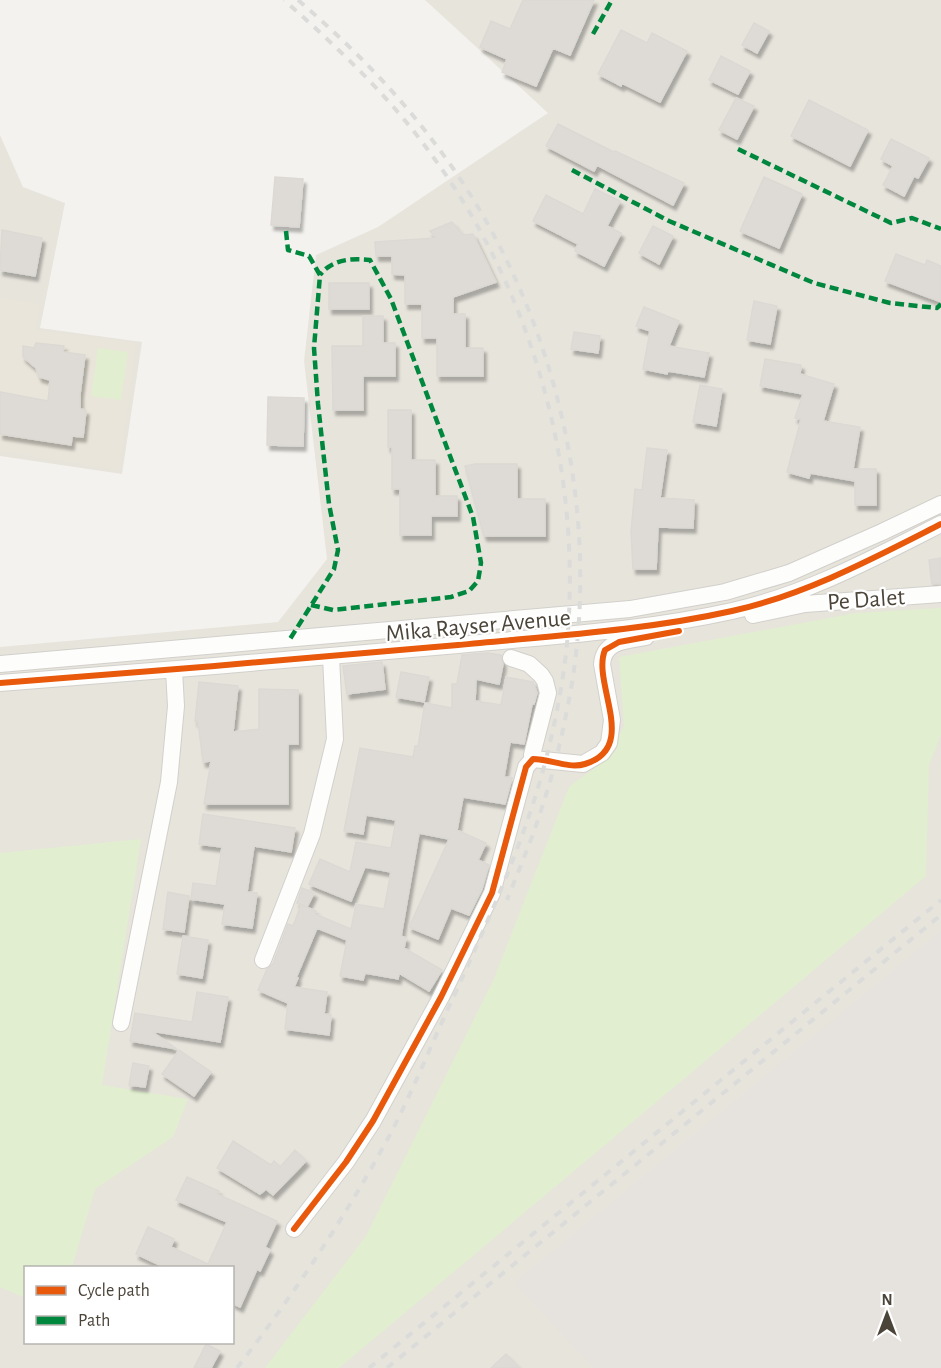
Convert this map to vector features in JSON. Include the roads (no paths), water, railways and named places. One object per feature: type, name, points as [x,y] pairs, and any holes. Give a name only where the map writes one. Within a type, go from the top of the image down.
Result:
[{"type":"street","name":"Mika Rayser Avenue","points":[[0,664],[630,609],[725,592],[789,573],[941,504]]},
{"type":"street","name":"Mika Rayser Avenue","points":[[0,683],[331,657],[634,628],[802,597],[941,524]]},
{"type":"street","name":"Pe Dalet","points":[[802,597],[941,594]]},
{"type":"street","points":[[533,759],[583,765],[603,753],[612,732],[602,664],[605,650],[610,646],[802,597]]},
{"type":"street","points":[[263,960],[312,834],[335,739],[331,657]]},
{"type":"street","points":[[294,1229],[346,1162],[373,1121],[441,997],[492,893],[526,767],[533,759],[532,755],[548,693],[545,681],[536,670],[521,660],[512,658]]},
{"type":"street","points":[[121,1023],[169,782],[176,706],[174,670]]},
{"type":"railway","points":[[237,1368],[280,1311],[320,1252],[376,1160],[409,1096],[480,938],[528,820],[546,759],[561,687],[569,614],[569,552],[564,491],[554,430],[539,370],[518,312],[493,255],[463,201],[396,109],[360,71],[284,0]]},
{"type":"railway","points":[[298,0],[354,51],[405,106],[436,145],[476,204],[510,267],[538,334],[559,404],[573,475],[580,546],[579,618],[571,689],[556,760],[536,826],[507,900]]},
{"type":"railway","points":[[369,1368],[941,900]]},
{"type":"railway","points":[[387,1368],[941,915]]}]
